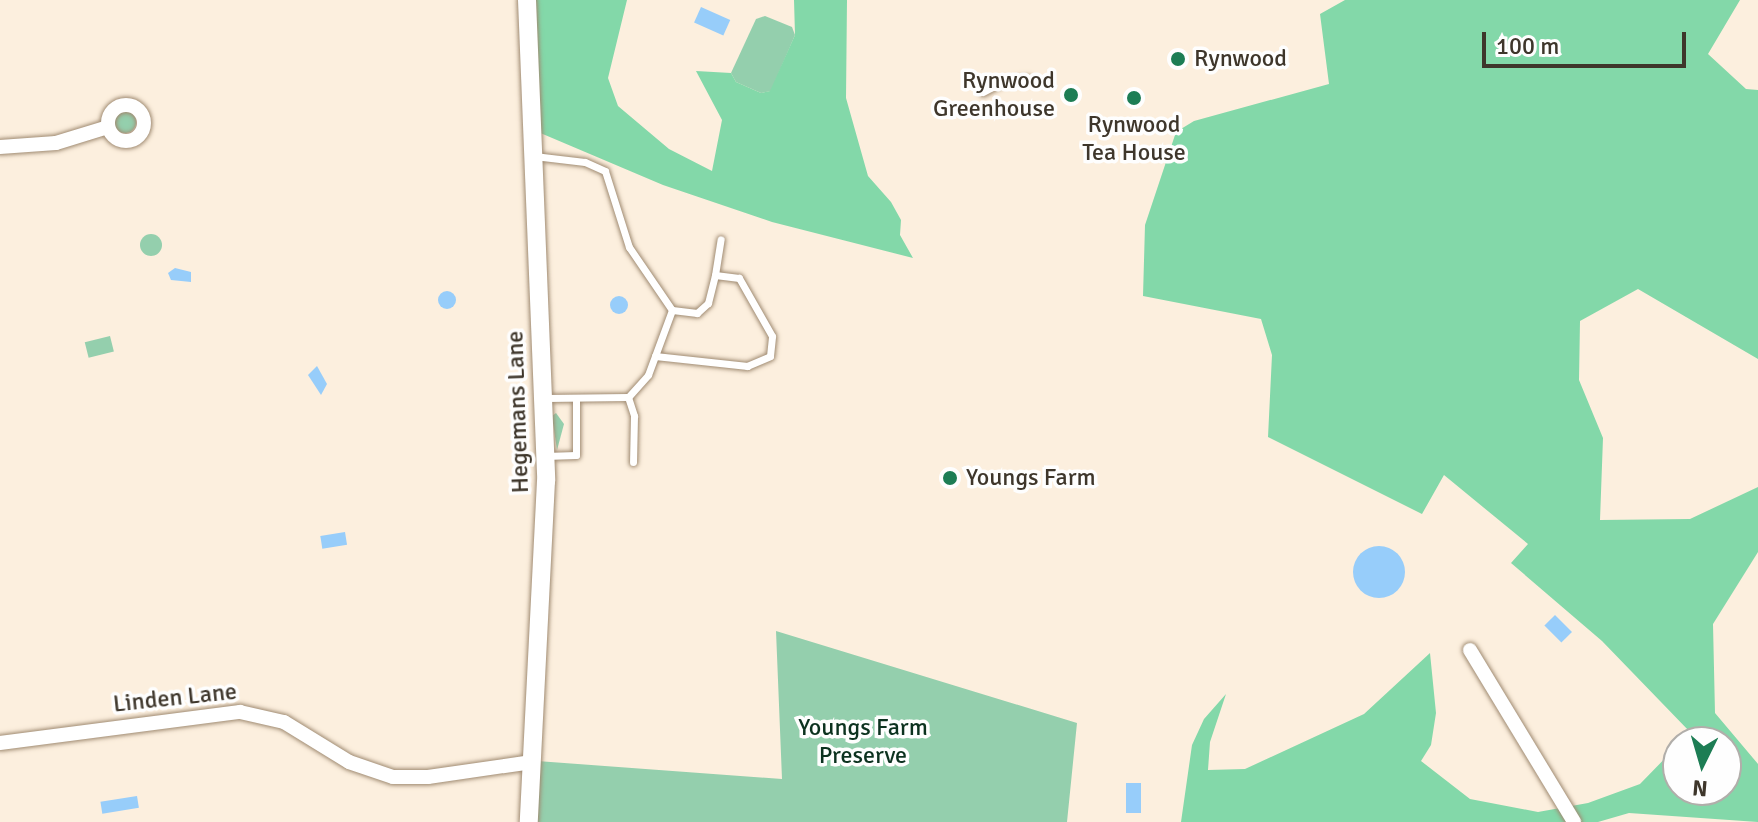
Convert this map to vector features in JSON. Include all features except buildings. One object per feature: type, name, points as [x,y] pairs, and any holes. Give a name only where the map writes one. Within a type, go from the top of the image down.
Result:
[{"type":"street","name":"Hegemans Lane","points":[[527,0],[545,456],[545,573],[529,822]]},
{"type":"street","points":[[0,147],[56,143],[108,127]]},
{"type":"street","points":[[1470,650],[1574,822]]},
{"type":"street","name":"Linden Lane","points":[[0,743],[240,712],[284,722],[349,762],[393,777],[428,777],[532,762]]},
{"type":"lane","points":[[983,92],[1002,82],[1028,79]]},
{"type":"lane","points":[[531,156],[585,162],[605,171],[629,247],[672,310],[697,313],[708,303],[721,239]]},
{"type":"lane","points":[[655,356],[747,366],[770,356],[772,336],[739,278],[715,275]]},
{"type":"lane","points":[[543,398],[628,397],[648,375],[672,310]]},
{"type":"lane","points":[[628,397],[634,416],[633,462]]},
{"type":"lane","points":[[545,456],[576,455],[576,398]]},
{"type":"green space","points":[[535,0],[627,0],[608,78],[618,106],[669,149],[712,171],[722,120],[696,71],[731,73],[736,82],[761,93],[770,91],[795,35],[794,0],[847,0],[846,98],[868,176],[891,202],[901,220],[900,235],[913,258],[772,222],[663,185],[538,132]]},
{"type":"green space","points":[[1345,0],[1740,0],[1708,54],[1746,89],[1758,90],[1758,359],[1638,289],[1580,321],[1579,380],[1603,438],[1600,520],[1690,519],[1758,487],[1758,552],[1713,624],[1715,713],[1726,726],[1684,726],[1602,641],[1511,563],[1528,544],[1444,475],[1422,514],[1268,437],[1272,355],[1261,319],[1143,296],[1145,225],[1176,132],[1194,121],[1329,84],[1320,14]]},
{"type":"green space","points":[[765,16],[792,27],[795,35],[771,91],[761,93],[736,82],[731,73],[756,19]]},
{"type":"green space","points":[[125,111],[133,114],[136,122],[133,130],[125,133],[117,130],[114,122],[117,114]]},
{"type":"green space","points":[[151,234],[159,237],[162,245],[159,253],[151,256],[143,253],[140,245],[143,237]]},
{"type":"green space","points":[[110,336],[114,352],[89,358],[85,342]]},
{"type":"green space","points":[[556,413],[564,424],[557,450],[552,416]]},
{"type":"green space","name":"Youngs Farm Preserve","points":[[776,631],[1077,723],[1067,822],[535,822],[537,761],[782,779]]},
{"type":"green space","points":[[1430,653],[1436,713],[1431,745],[1421,761],[1470,799],[1538,812],[1588,803],[1640,784],[1662,761],[1662,806],[1742,806],[1742,745],[1758,764],[1758,822],[1629,813],[1598,822],[1181,822],[1192,745],[1204,719],[1226,694],[1210,742],[1208,770],[1245,769],[1364,714]]},
{"type":"water","points":[[701,7],[730,20],[723,36],[694,23]]},
{"type":"water","points":[[175,268],[191,272],[191,282],[171,280],[168,273]]},
{"type":"water","points":[[443,291],[451,291],[456,300],[454,307],[443,309],[438,304],[438,296]]},
{"type":"water","points":[[615,296],[623,296],[628,305],[626,312],[615,314],[610,309],[610,301]]},
{"type":"water","points":[[317,366],[327,384],[321,395],[308,375]]},
{"type":"water","points":[[345,532],[347,545],[322,549],[320,536]]},
{"type":"water","points":[[1379,546],[1398,553],[1405,572],[1398,591],[1379,598],[1360,591],[1353,572],[1360,553]]},
{"type":"water","points":[[1555,615],[1572,632],[1561,643],[1544,626]]},
{"type":"water","points":[[1126,783],[1141,783],[1141,813],[1126,813]]},
{"type":"water","points":[[137,796],[139,808],[102,814],[100,802]]},
{"type":"place","name":"Rynwood","points":[[1178,59]]},
{"type":"place","name":"Rynwood Greenhouse","points":[[1071,95]]},
{"type":"place","name":"Rynwood Tea House","points":[[1134,98]]},
{"type":"place","name":"Youngs Farm","points":[[950,478]]}]
